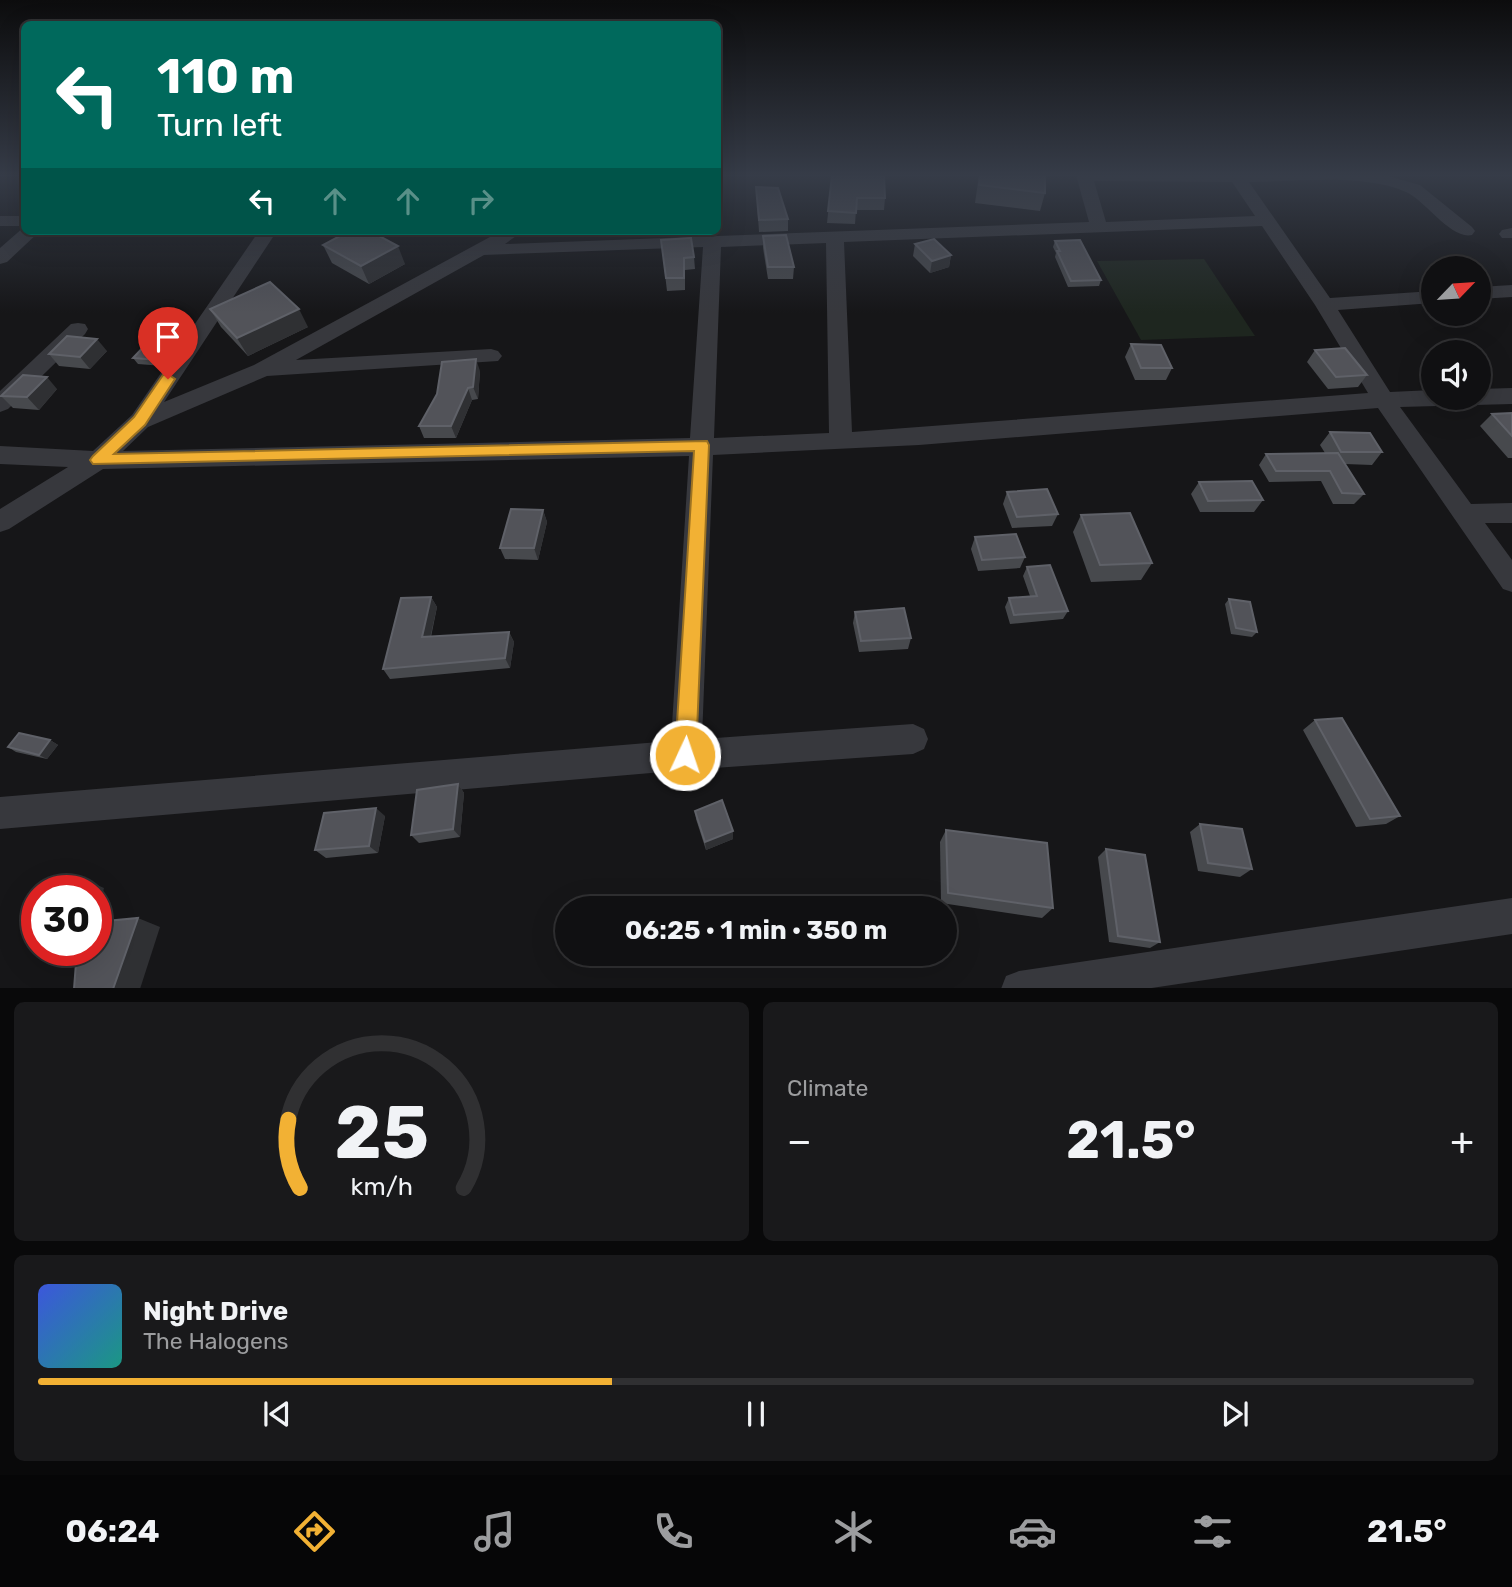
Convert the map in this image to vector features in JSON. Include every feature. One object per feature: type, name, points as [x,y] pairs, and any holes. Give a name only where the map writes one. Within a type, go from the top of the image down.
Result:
[{"type":"street","points":[[1097,221],[1099,227]]},
{"type":"street","points":[[480,250],[1264,221]]},
{"type":"street","points":[[1267,221],[1325,305],[1383,399],[1512,581]]},
{"type":"street","points":[[1454,221],[1466,231]]},
{"type":"street","points":[[0,258],[26,235]]},
{"type":"street","points":[[0,522],[98,460],[140,421],[265,235]]},
{"type":"street","points":[[140,421],[262,370],[507,235]]},
{"type":"street","points":[[835,236],[841,441]]},
{"type":"street","points":[[685,755],[712,241]]},
{"type":"street","points":[[1491,292],[1512,291]]},
{"type":"street","points":[[1325,305],[1421,298]]},
{"type":"street","points":[[0,404],[78,329]]},
{"type":"street","points":[[262,370],[491,356]]},
{"type":"street","points":[[1491,397],[1512,396]]},
{"type":"street","points":[[0,455],[98,460],[841,441],[1421,398]]},
{"type":"street","points":[[1466,514],[1512,513]]},
{"type":"street","points":[[0,813],[685,755],[913,739]]},
{"type":"street","points":[[1025,988],[1512,916]]},
{"type":"shaded area","points":[[1204,259],[1255,336],[1141,340],[1097,261]]},
{"type":"building","points":[[342,235],[377,235],[398,246],[361,266],[323,245]]},
{"type":"building","points":[[786,235],[794,267],[768,267],[763,236]]},
{"type":"building","points":[[691,238],[694,257],[684,258],[684,278],[666,278],[661,240]]},
{"type":"building","points":[[934,239],[951,255],[932,261],[915,244]]},
{"type":"building","points":[[1080,240],[1101,280],[1071,281],[1055,241]]},
{"type":"building","points":[[270,282],[299,309],[237,338],[210,309]]},
{"type":"building","points":[[182,326],[158,360],[133,358],[160,327]]},
{"type":"building","points":[[67,336],[97,339],[80,357],[49,354]]},
{"type":"building","points":[[1131,344],[1161,345],[1172,368],[1141,368]]},
{"type":"building","points":[[1345,348],[1367,375],[1336,377],[1315,350]]},
{"type":"building","points":[[476,359],[473,387],[468,388],[451,426],[419,426],[437,394],[442,362]]},
{"type":"building","points":[[23,375],[47,377],[27,397],[1,396]]},
{"type":"building","points":[[1512,413],[1512,436],[1492,414]]},
{"type":"building","points":[[1330,432],[1370,433],[1382,452],[1341,452]]},
{"type":"building","points":[[1338,453],[1364,494],[1342,493],[1330,471],[1276,471],[1266,454]]},
{"type":"building","points":[[1252,481],[1263,500],[1208,501],[1199,482]]},
{"type":"building","points":[[1047,489],[1058,514],[1017,517],[1007,492]]},
{"type":"building","points":[[511,509],[543,510],[534,548],[500,548]]},
{"type":"building","points":[[1130,513],[1152,563],[1100,565],[1081,515]]},
{"type":"building","points":[[1016,534],[1025,557],[982,560],[975,537]]},
{"type":"building","points":[[1050,565],[1068,611],[1014,615],[1009,598],[1037,596],[1027,567]]},
{"type":"building","points":[[431,597],[422,637],[509,632],[505,658],[383,669],[401,598]]},
{"type":"building","points":[[1229,599],[1250,602],[1257,632],[1236,628]]},
{"type":"building","points":[[904,608],[911,638],[861,641],[855,612]]},
{"type":"building","points":[[1342,718],[1400,816],[1370,819],[1315,720]]},
{"type":"building","points":[[19,733],[50,740],[39,755],[8,747]]},
{"type":"building","points":[[458,784],[453,829],[411,835],[417,790]]},
{"type":"building","points":[[722,800],[733,831],[705,842],[695,811]]},
{"type":"building","points":[[376,808],[369,846],[315,850],[324,813]]},
{"type":"building","points":[[1200,824],[1242,829],[1252,869],[1208,863]]},
{"type":"building","points":[[946,830],[1047,843],[1053,908],[948,893]]},
{"type":"building","points":[[1106,849],[1145,855],[1160,942],[1118,936]]},
{"type":"building","points":[[138,918],[113,988],[74,988],[76,966],[112,966],[112,920]]},
{"type":"route","points":[[168,379],[140,421],[98,460],[702,445],[685,755]]}]
